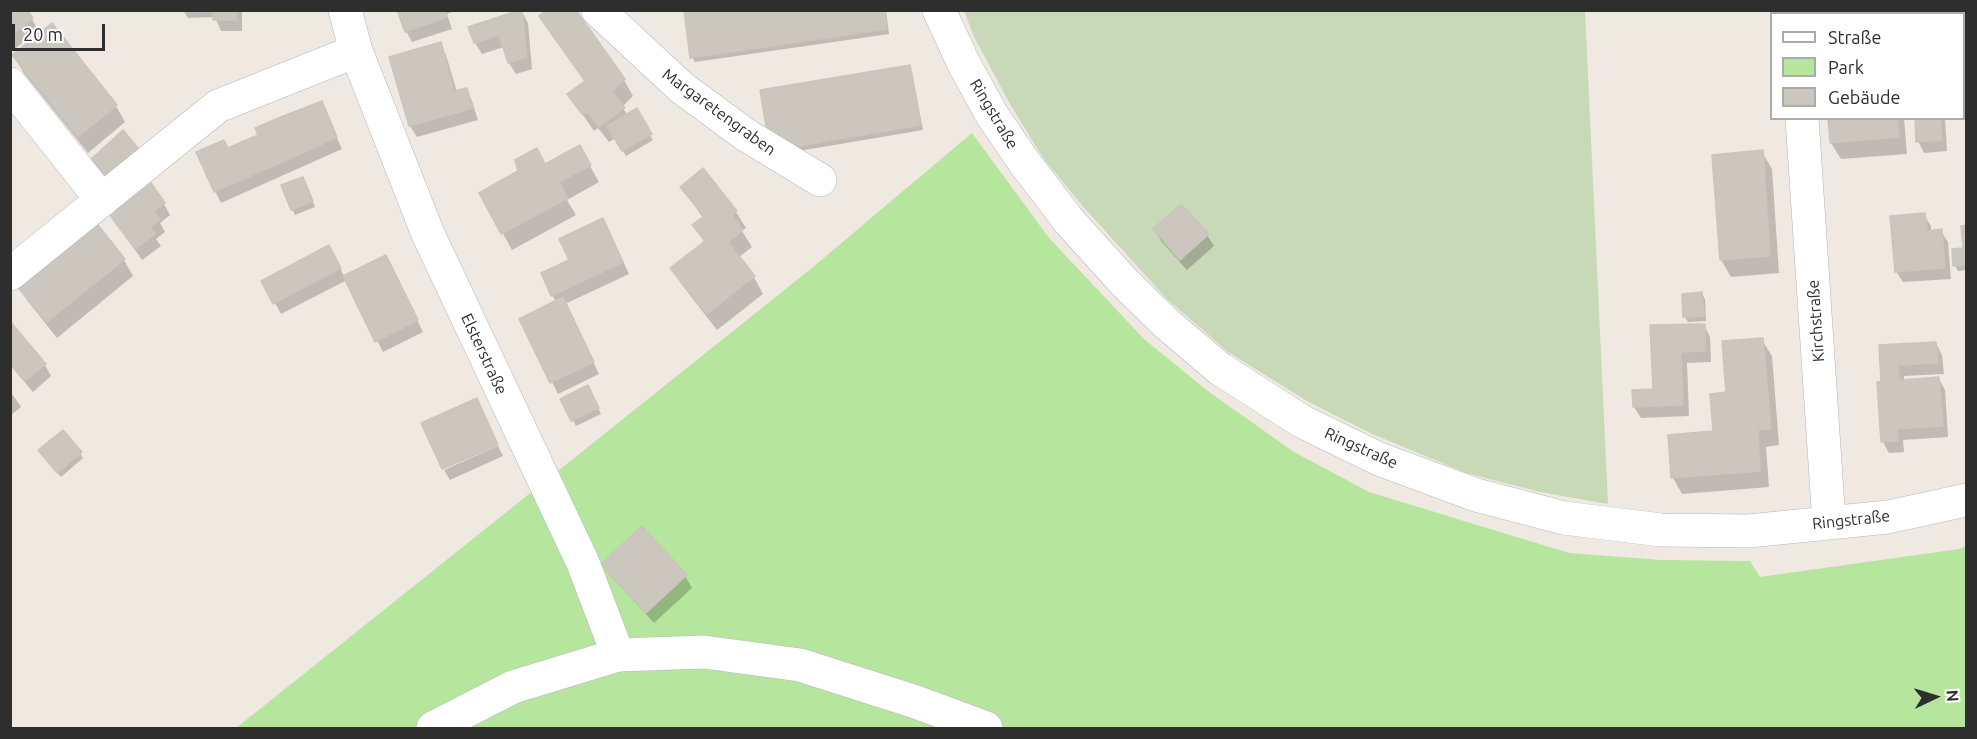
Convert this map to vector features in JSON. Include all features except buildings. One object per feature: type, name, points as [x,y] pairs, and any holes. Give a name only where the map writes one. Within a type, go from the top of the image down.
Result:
[{"type":"street","name":"Elsterstraße","points":[[345,10],[356,51],[428,234],[583,563],[618,655]]},
{"type":"street","name":"Margaretengraben","points":[[598,10],[682,88],[746,135],[820,180]]},
{"type":"street","name":"Ringstraße","points":[[939,10],[964,64],[992,115],[1024,162],[1069,221],[1125,283],[1176,332],[1220,369],[1303,422],[1379,459],[1476,495],[1564,518],[1661,530],[1749,531],[1888,518],[1966,500]]},
{"type":"street","points":[[10,274],[219,106],[356,51]]},
{"type":"street","points":[[10,84],[102,200]]},
{"type":"street","name":"Kirchstraße","points":[[1802,120],[1829,523]]},
{"type":"street","points":[[433,729],[513,687],[618,655],[704,652],[800,665],[916,702],[986,729]]},
{"type":"green space","points":[[964,11],[1585,11],[1608,504],[1540,492],[1466,473],[1370,433],[1307,401],[1228,352],[1167,299],[1087,211],[1043,158],[1010,104],[974,37]]},
{"type":"green space","points":[[972,133],[1049,238],[1144,339],[1209,392],[1294,452],[1369,492],[1569,553],[1661,560],[1750,561],[1760,577],[1959,549],[1966,546],[1966,728],[236,728],[807,272]]}]
